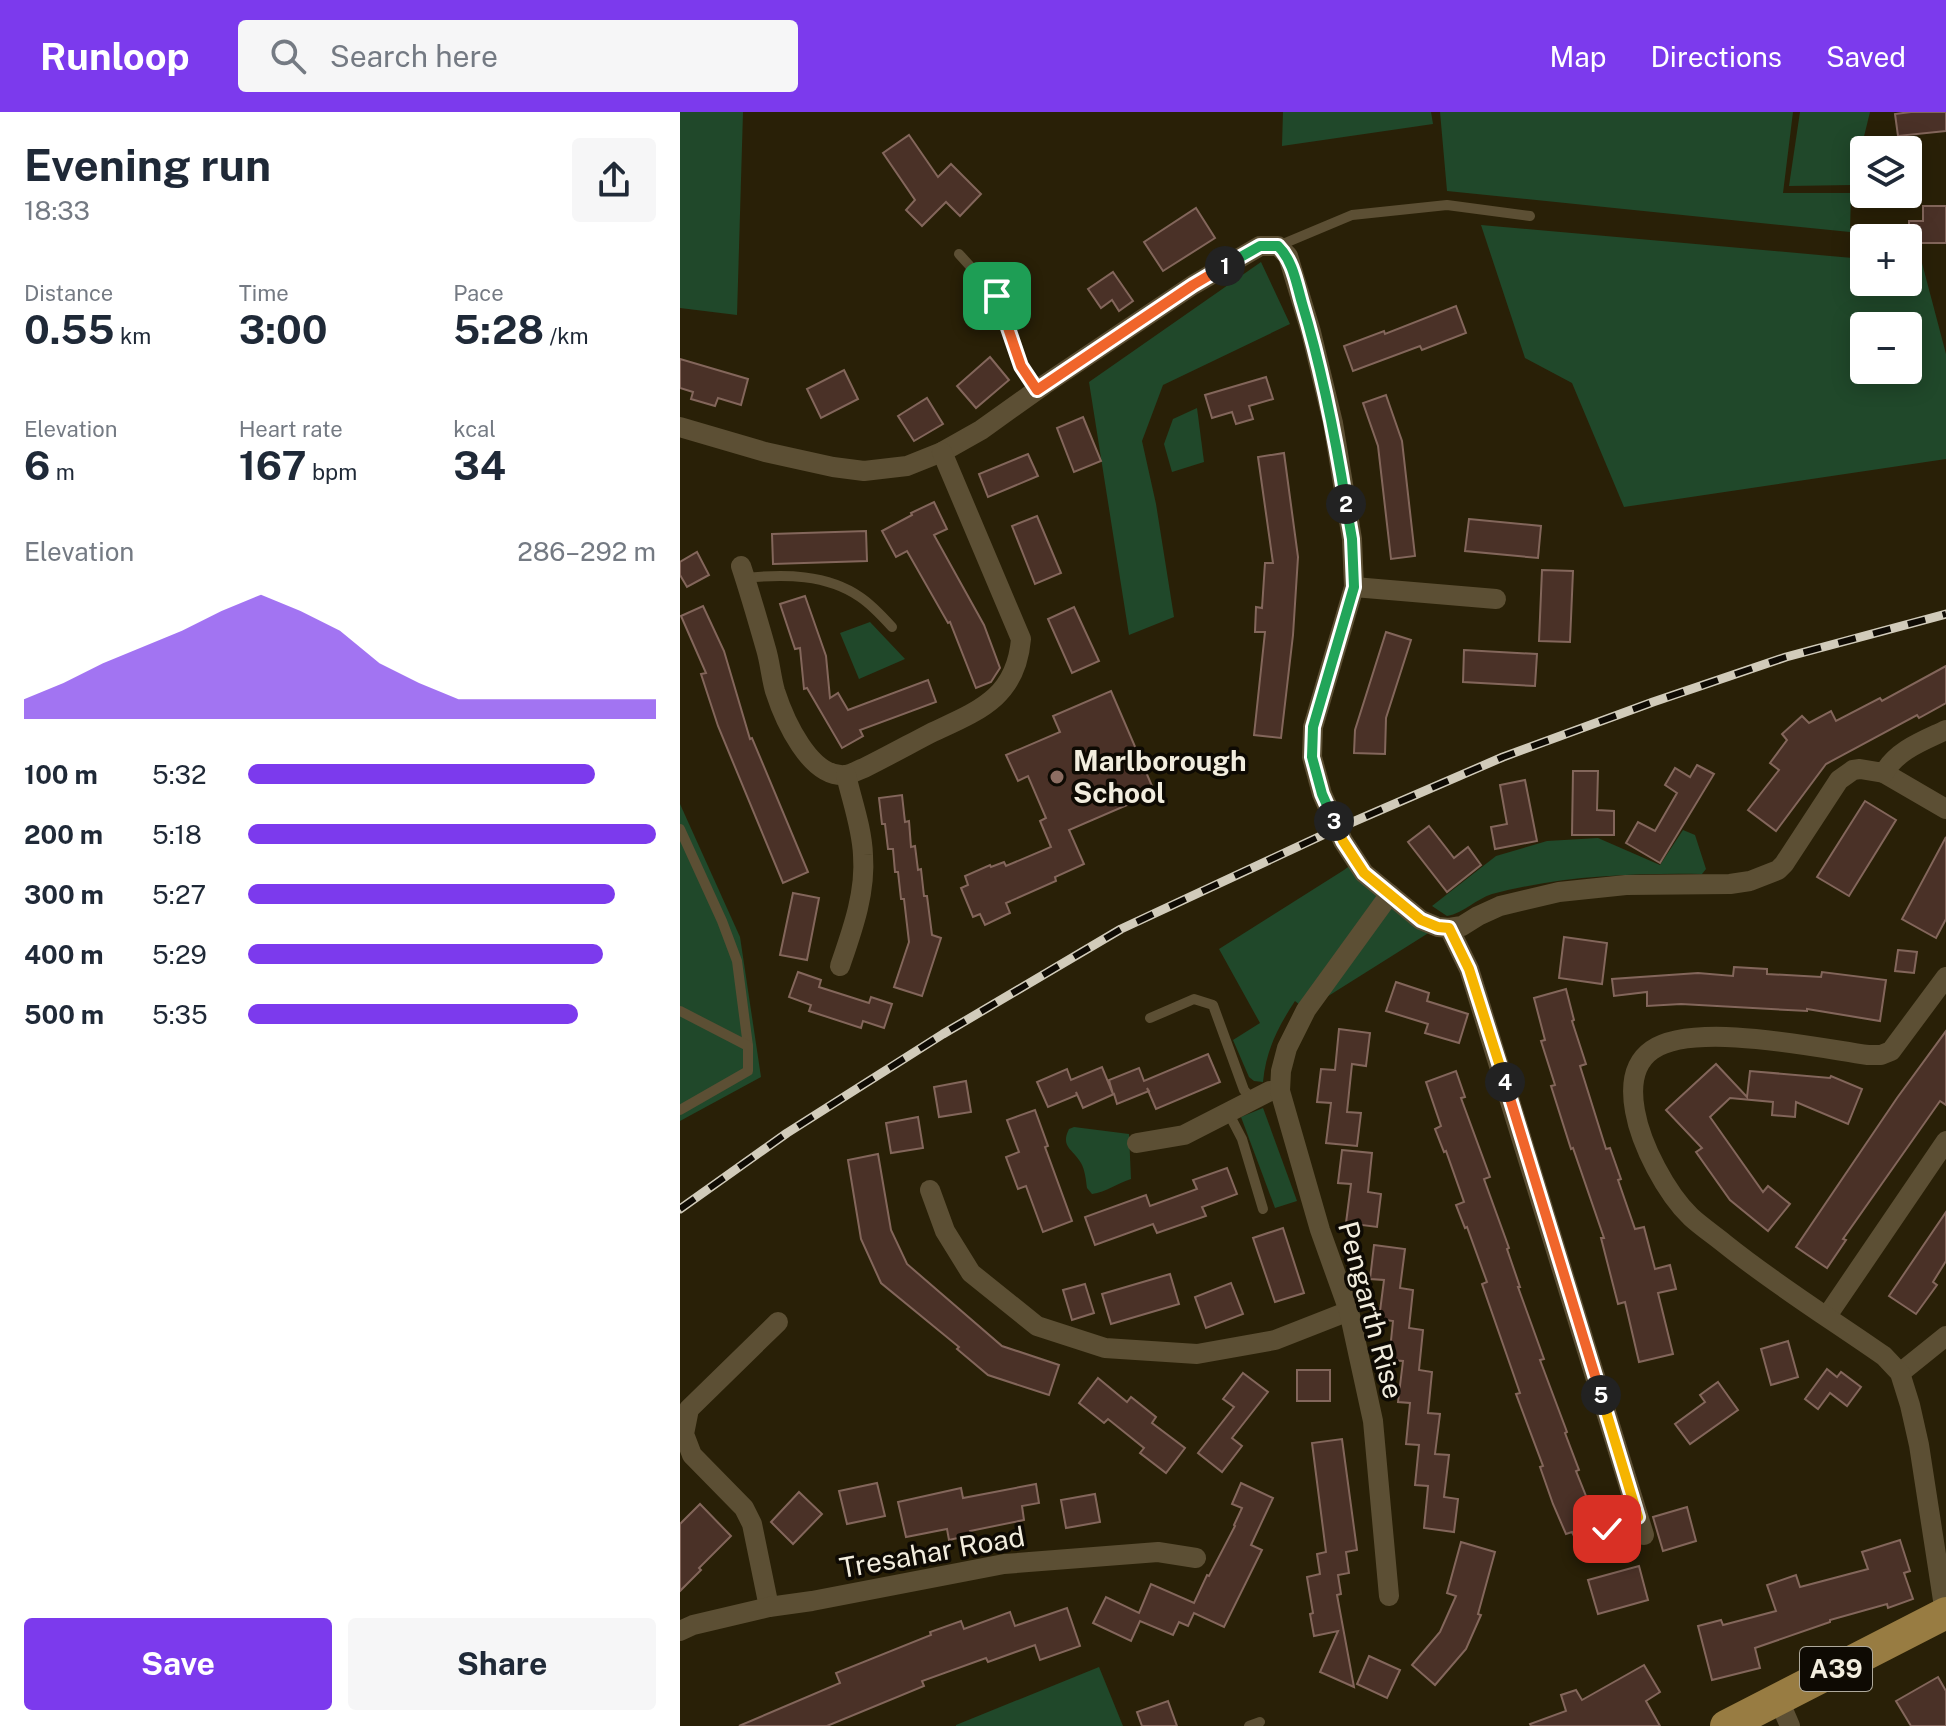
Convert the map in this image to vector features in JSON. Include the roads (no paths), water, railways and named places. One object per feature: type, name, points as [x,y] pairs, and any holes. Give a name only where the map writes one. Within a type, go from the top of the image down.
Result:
[{"type":"main road","name":"A39","points":[[1726,1726],[1784,1712],[1946,1613]]},
{"type":"street","points":[[680,427],[765,452],[833,467],[864,471],[907,466],[942,452],[981,430],[1193,285],[1260,246],[1278,246],[1288,256],[1311,332],[1333,423],[1352,539],[1354,587],[1313,727],[1312,757],[1322,794],[1343,841],[1364,873],[1421,920],[1449,928],[1462,926],[1500,906],[1559,892],[1626,885],[1750,881],[1778,870],[1784,864],[1839,780],[1853,770],[1884,773],[1946,809]]},
{"type":"street","points":[[743,572],[784,715],[798,743],[816,764],[831,773],[846,775],[864,768],[983,708],[1000,692],[1012,674],[1021,639],[942,452]]},
{"type":"street","points":[[1354,587],[1496,599]]},
{"type":"street","points":[[1884,773],[1905,750],[1946,730]]},
{"type":"street","points":[[840,966],[852,933],[864,877],[860,834],[846,775]]},
{"type":"street","name":"Pengarth Rise","points":[[1389,1596],[1373,1421],[1349,1311],[1320,1230],[1280,1091],[1287,1048],[1306,1010],[1390,894]]},
{"type":"street","points":[[1449,928],[1469,969],[1641,1526],[1607,1529]]},
{"type":"street","points":[[1946,977],[1891,1051],[1881,1055],[1739,1038],[1688,1038],[1651,1051],[1638,1065],[1632,1097],[1636,1120],[1651,1157],[1691,1217],[1759,1271],[1884,1356],[1900,1373],[1919,1445],[1946,1613]]},
{"type":"street","points":[[1137,1143],[1184,1135],[1252,1099],[1270,1091],[1280,1091]]},
{"type":"street","points":[[1827,1316],[1946,1141]]},
{"type":"street","points":[[930,1190],[945,1231],[971,1273],[1037,1326],[1105,1348],[1197,1354],[1275,1340],[1349,1311]]},
{"type":"street","points":[[769,1607],[752,1524],[744,1508],[692,1455],[684,1434],[689,1409],[778,1322]]},
{"type":"street","points":[[1900,1373],[1946,1336]]},
{"type":"street","name":"Tresahar Road","points":[[680,1631],[693,1625],[769,1607],[1004,1564],[1158,1552],[1196,1558]]},
{"type":"lane","points":[[1278,246],[1352,215],[1447,205],[1530,216]]},
{"type":"lane","points":[[959,254],[997,296],[1021,366],[1037,390]]},
{"type":"lane","points":[[743,572],[823,580],[858,595],[892,627]]},
{"type":"lane","points":[[680,829],[737,961],[748,1046],[748,1071],[680,1110]]},
{"type":"lane","points":[[1150,1018],[1194,999],[1213,1005],[1244,1090],[1252,1099]]},
{"type":"lane","points":[[680,1011],[748,1046]]},
{"type":"lane","points":[[1228,1112],[1242,1139],[1263,1209]]},
{"type":"railway","points":[[680,1209],[787,1133],[943,1034],[1121,929],[1325,834],[1503,757],[1786,657],[1946,614]]},
{"type":"place","name":"Marlborough School","points":[[1057,777]]}]
